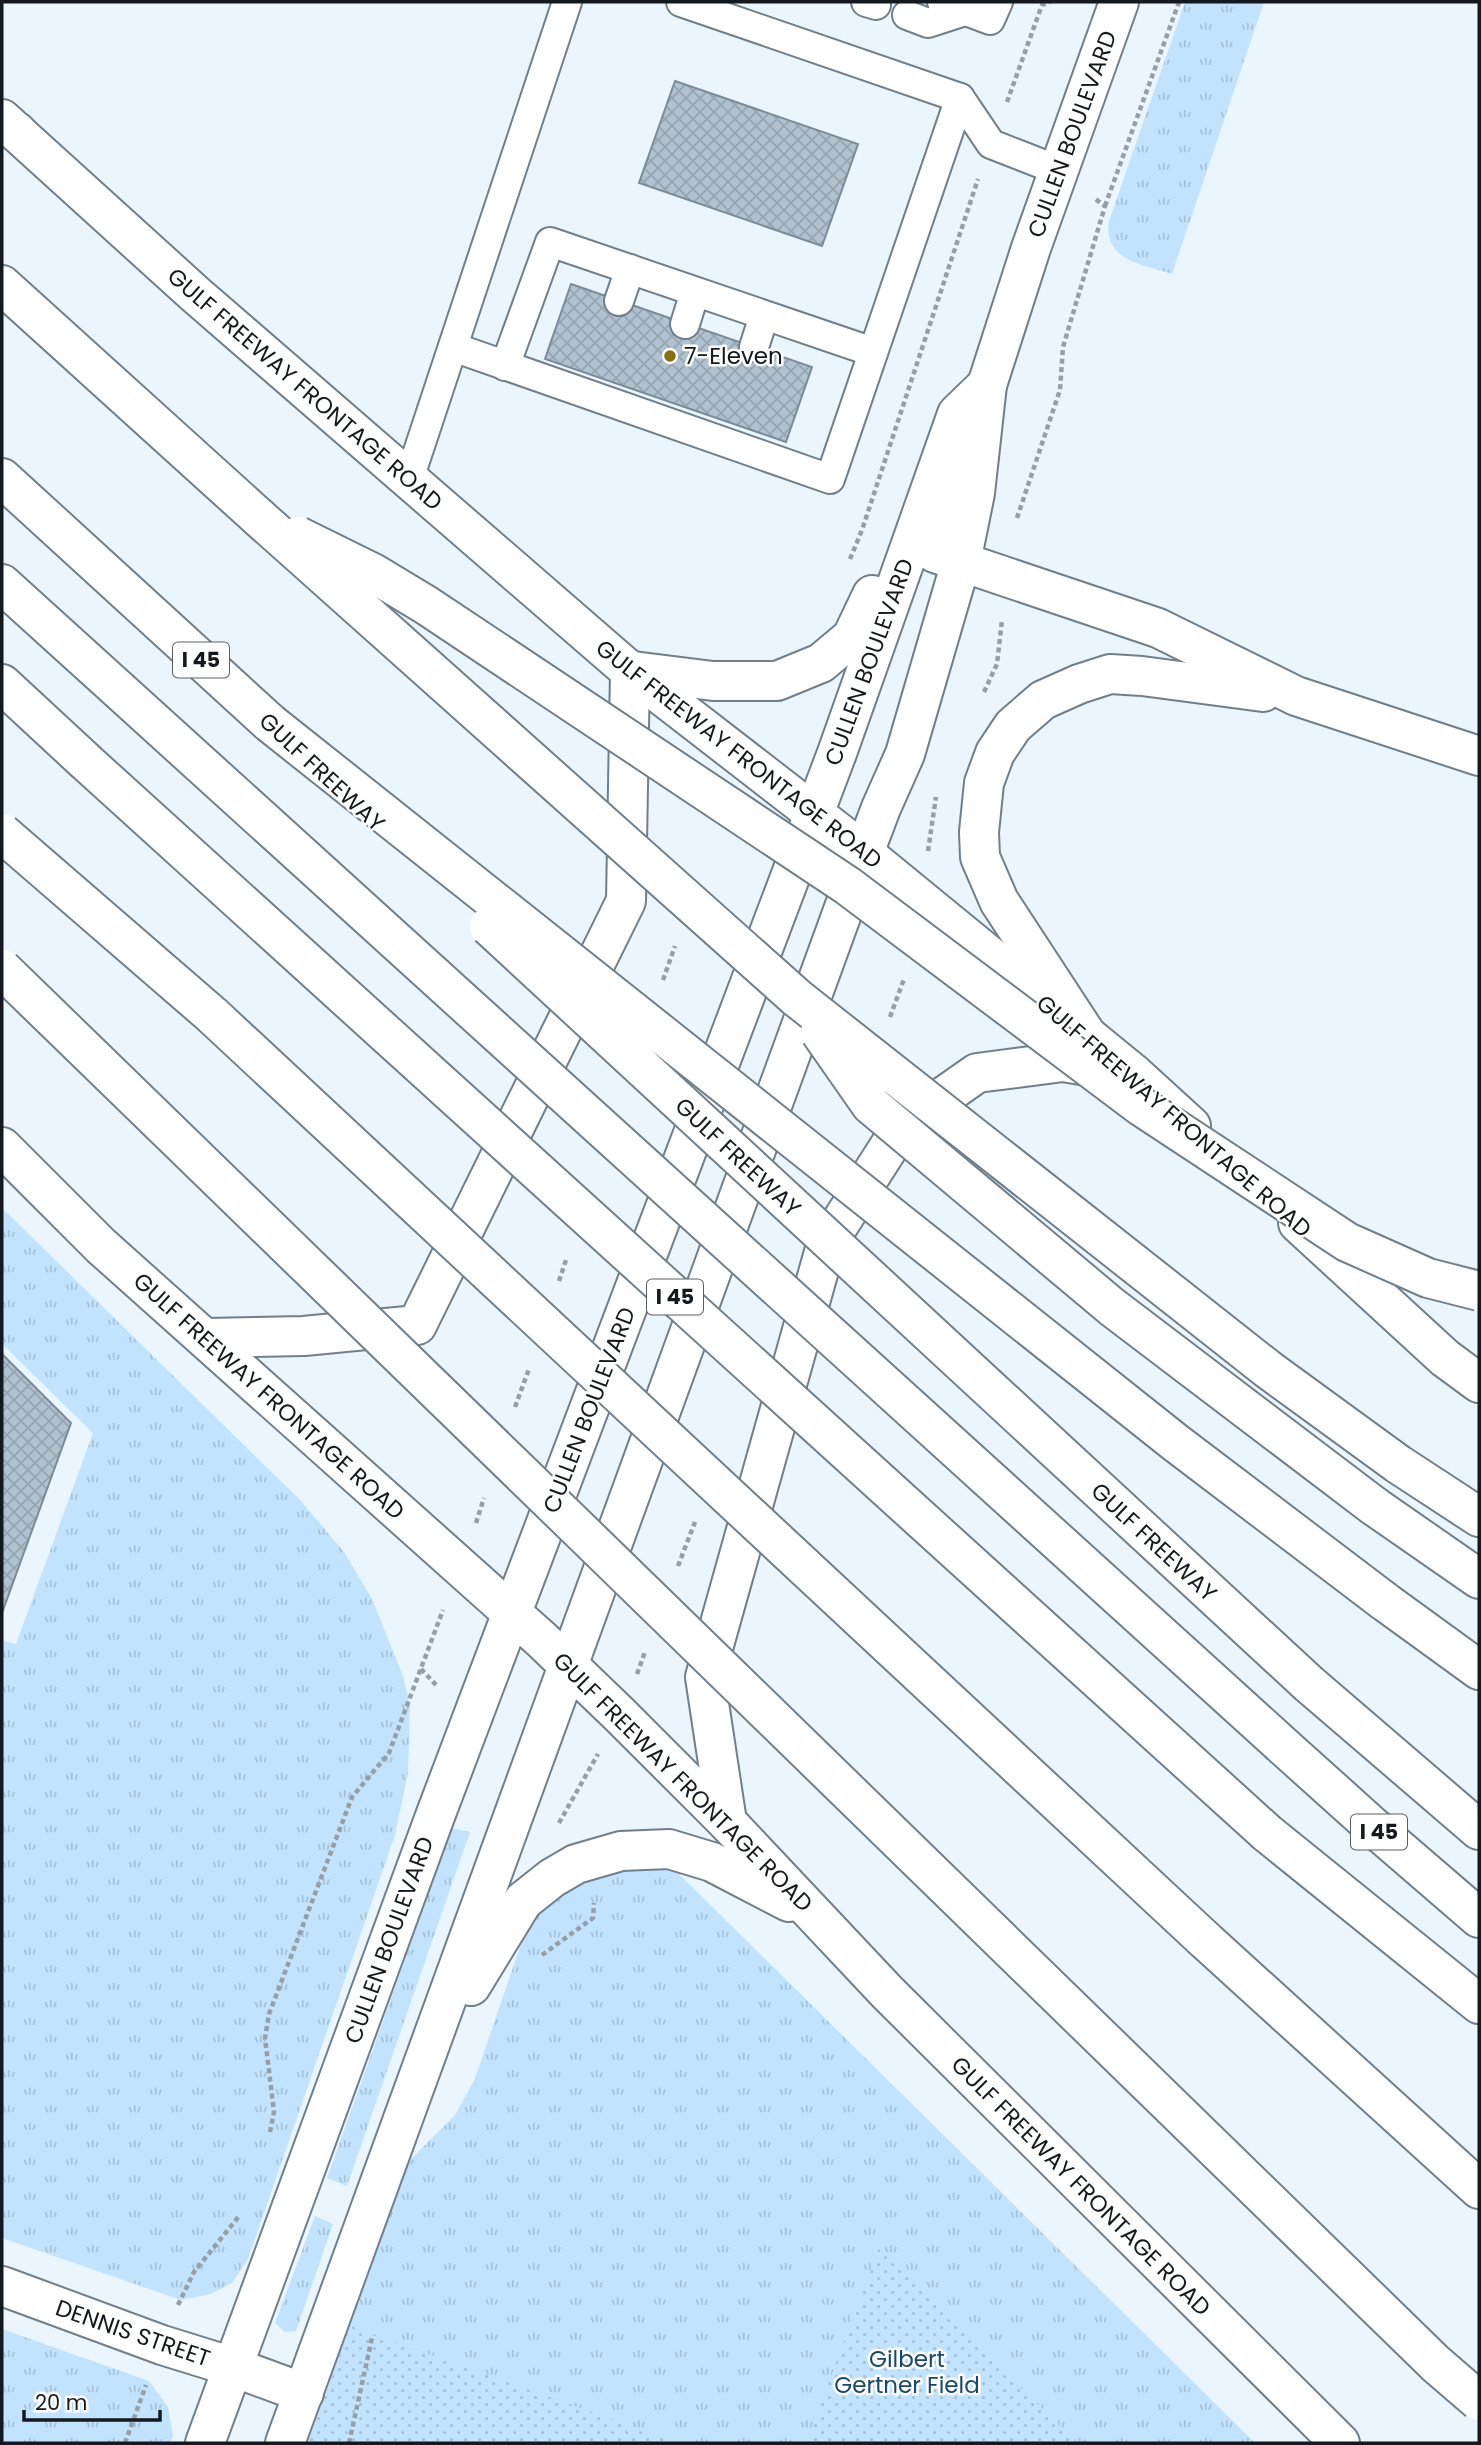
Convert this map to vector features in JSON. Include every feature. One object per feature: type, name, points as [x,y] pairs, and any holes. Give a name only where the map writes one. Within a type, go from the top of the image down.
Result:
[{"type":"main road","name":"CULLEN BOULEVARD","points":[[205,2443],[429,1832],[815,813],[957,414],[987,385],[1031,248],[1119,2]]},
{"type":"main road","name":"GULF FREEWAY FRONTAGE ROAD","points":[[7,125],[195,294],[631,671],[815,813],[1134,1074],[1445,1358],[1479,1383]]},
{"type":"main road","points":[[2,285],[797,998],[1269,1370],[1398,1464],[1479,1517]]},
{"type":"main road","points":[[987,385],[935,553],[1158,628],[1296,696],[1479,756]]},
{"type":"main road","points":[[206,1338],[304,1336],[417,1325],[626,901],[631,671],[713,681],[777,681],[821,663],[852,637],[957,414]]},
{"type":"main road","name":"GULF FREEWAY","points":[[2,478],[1309,1684],[1479,1830]]},
{"type":"main road","points":[[256,515],[373,573],[426,605],[848,886],[1142,1107],[1347,1242],[1428,1278],[1479,1291]]},
{"type":"main road","points":[[285,2443],[864,853],[905,754],[961,562]]},
{"type":"main road","name":"I 45","points":[[2,584],[1281,1744],[1479,1918]]},
{"type":"main road","points":[[1088,1037],[999,901],[980,857],[979,832],[984,783],[995,753],[1013,726],[1043,700],[1110,674],[1296,696]]},
{"type":"main road","name":"I 45","points":[[2,684],[1267,1833],[1479,2004]]},
{"type":"main road","points":[[270,723],[1166,1435],[1479,1670]]},
{"type":"main road","points":[[2,833],[222,1024],[1204,1939],[1479,2189]]},
{"type":"main road","points":[[2,969],[1041,1975],[1436,2364],[1479,2401]]},
{"type":"main road","points":[[797,998],[871,1105],[1112,1307],[1374,1506],[1479,1579]]},
{"type":"main road","points":[[727,1822],[705,1677],[826,1245],[903,1125],[977,1073],[1063,1062],[1134,1074]]},
{"type":"main road","name":"GULF FREEWAY FRONTAGE ROAD","points":[[2,1147],[101,1246],[569,1667],[727,1822],[887,1992],[1340,2443]]},
{"type":"main road","points":[[415,2090],[481,1967],[523,1901],[552,1878],[576,1864],[621,1851],[669,1849],[712,1862],[815,1915]]},
{"type":"main road","name":"DENNIS STREET","points":[[2,2286],[162,2345],[304,2393]]},
{"type":"lane","points":[[409,480],[566,2]]},
{"type":"lane","points":[[681,2],[960,98],[991,144],[1060,171]]},
{"type":"lane","points":[[907,15],[928,23],[956,5],[990,20],[998,2]]},
{"type":"lane","points":[[453,347],[505,366],[590,385],[728,432],[830,479],[960,98]]},
{"type":"lane","points":[[505,366],[550,242],[873,352]]},
{"type":"lane","points":[[619,301],[630,269]]},
{"type":"lane","points":[[685,324],[695,292]]},
{"type":"lane","points":[[754,347],[764,316]]},
{"type":"path","points":[[1006,106],[1042,5],[1049,2]]},
{"type":"path","points":[[1105,206],[1179,2]]},
{"type":"path","points":[[847,564],[862,530],[974,190]]},
{"type":"path","points":[[1016,521],[1060,390],[1063,347],[1092,247]]},
{"type":"path","points":[[269,2136],[274,2112],[265,2038],[269,2014],[352,1797],[389,1754],[421,1669],[443,1691]]},
{"type":"path","points":[[559,1823],[583,1783]]},
{"type":"path","points":[[540,1957],[593,1918],[595,1905]]},
{"type":"path","points":[[181,2300],[194,2273],[241,2213]]},
{"type":"path","points":[[349,2443],[375,2326]]},
{"type":"path","points":[[125,2443],[142,2394]]},
{"type":"green space","points":[[1185,2],[1264,2],[1172,274],[1137,263],[1118,253],[1112,245],[1109,221]]},
{"type":"green space","points":[[2,1208],[300,1500],[344,1552],[372,1599],[403,1676],[410,1704],[408,1772],[395,1835],[248,2259],[232,2283],[211,2294],[181,2300],[2,2238],[2,1641],[16,1644],[93,1433],[2,1344]]},
{"type":"green space","points":[[452,1828],[470,1832],[347,2186],[327,2178]]},
{"type":"green space","points":[[634,1860],[676,1871],[1255,2443],[308,2443],[409,2161],[455,2115],[474,2081],[526,1930],[554,1884]]},
{"type":"green space","points":[[315,2216],[333,2224],[296,2331],[285,2332],[275,2323]]},
{"type":"green space","name":"Gilbert Gertner Field","points":[[879,2248],[1077,2443],[806,2443]]},
{"type":"green space","points":[[350,2326],[679,2443],[308,2443]]},
{"type":"green space","points":[[2,2329],[149,2381],[168,2407],[173,2436],[170,2443],[2,2443]]},
{"type":"building","points":[[675,81],[858,144],[822,246],[639,183]]},
{"type":"building","points":[[571,284],[812,367],[786,442],[545,359]]},
{"type":"building","points":[[2,1354],[71,1423],[2,1613]]},
{"type":"place","name":"7-Eleven","points":[[670,356]]}]
